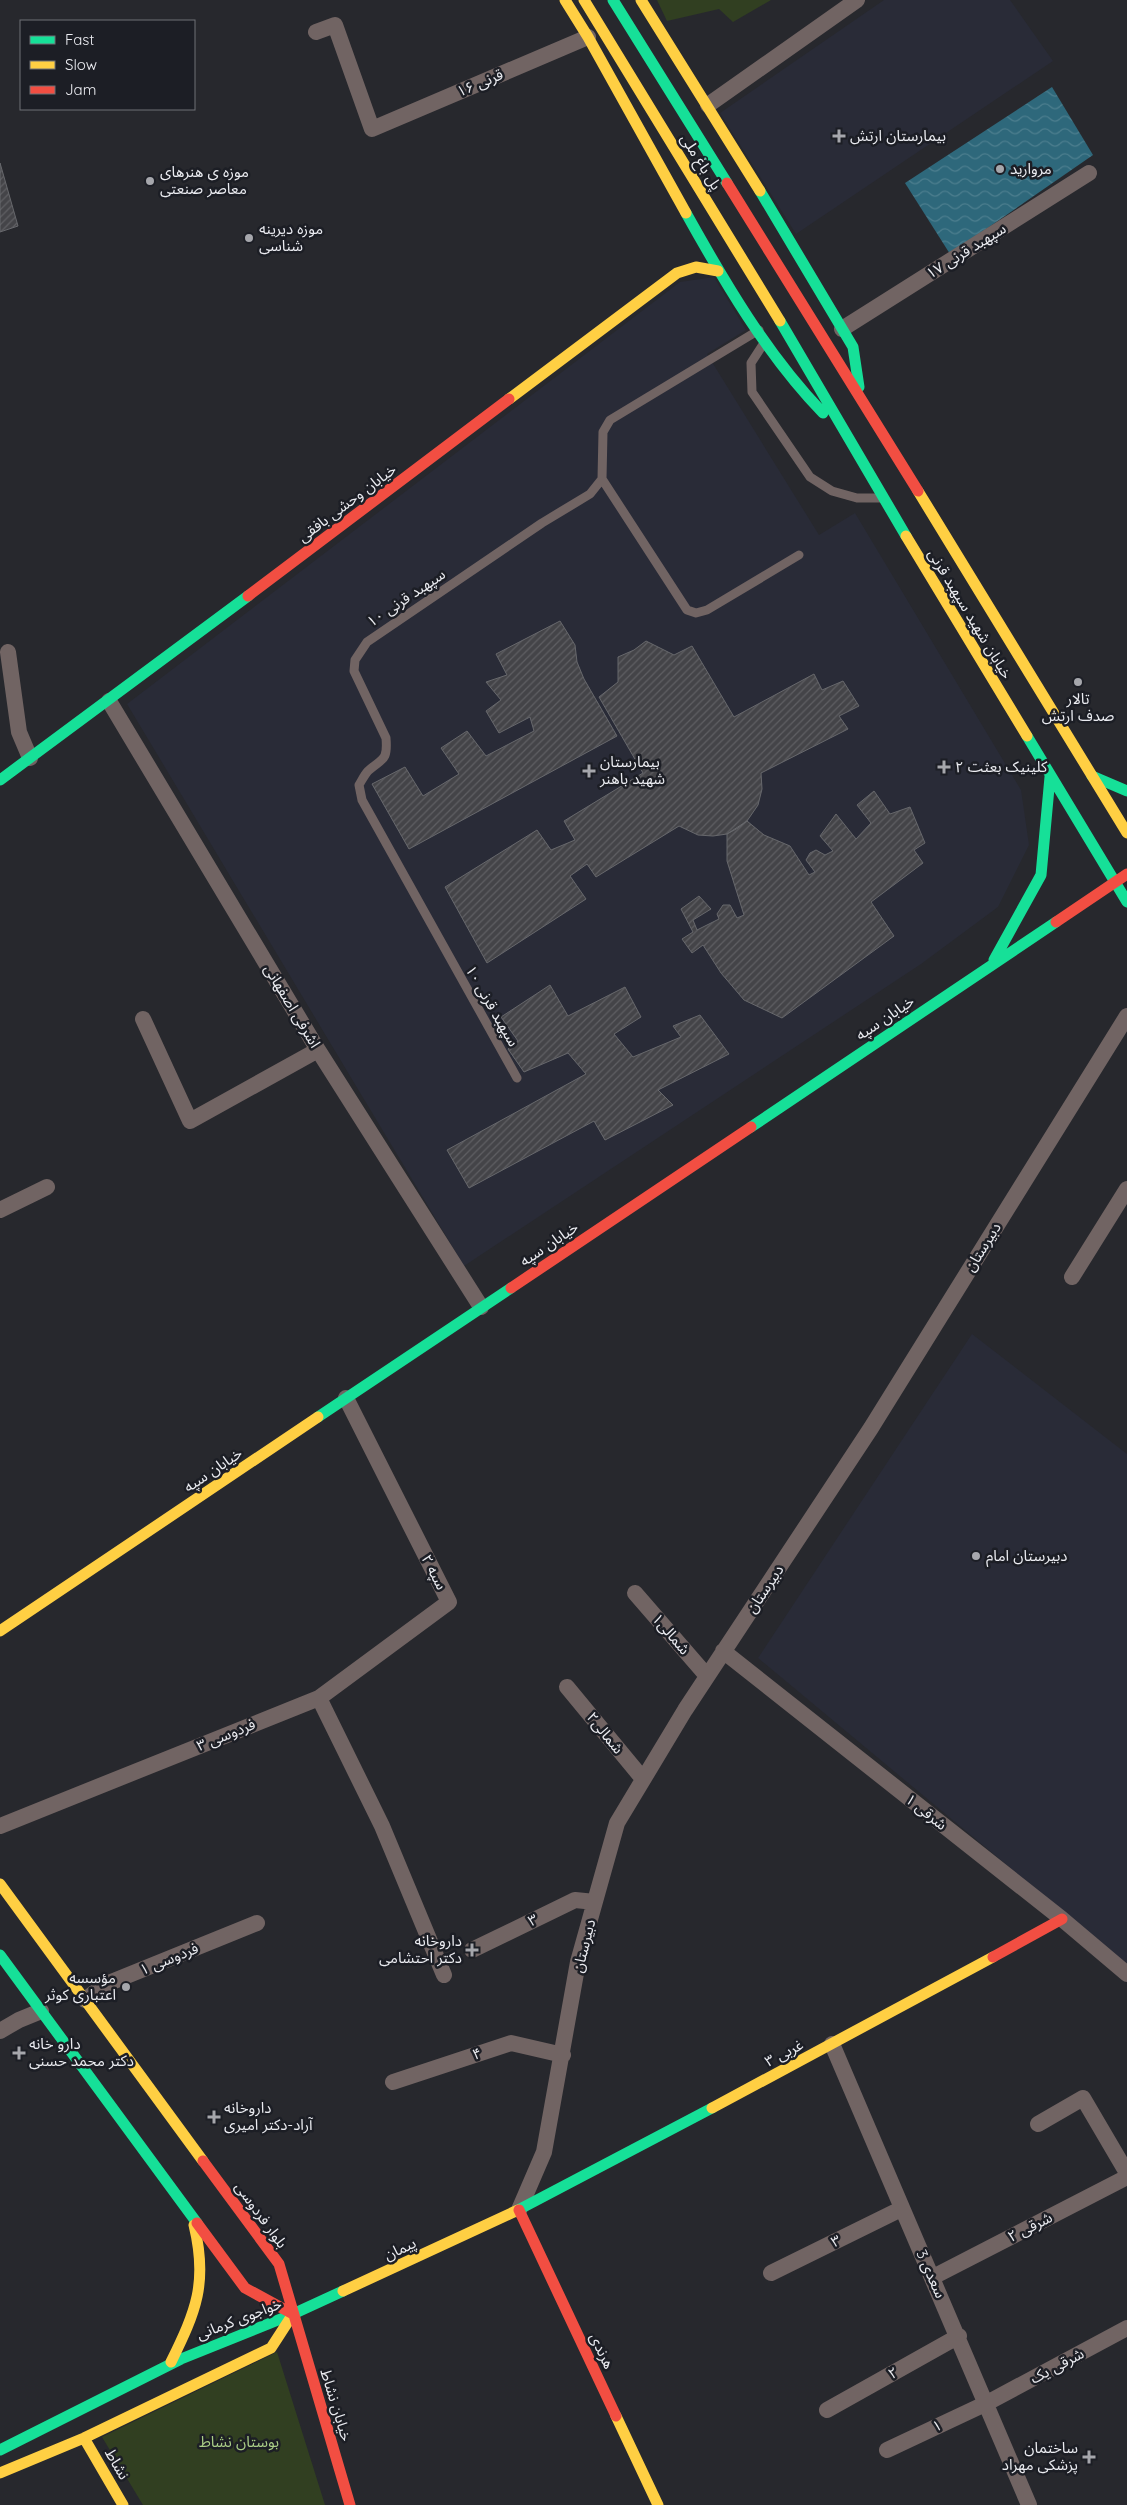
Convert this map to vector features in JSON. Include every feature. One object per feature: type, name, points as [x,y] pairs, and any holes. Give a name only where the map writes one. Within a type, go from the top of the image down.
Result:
[{"type":"main road","points":[[565,0],[588,37],[718,271],[796,384],[848,440]]},
{"type":"main road","name":"پل باغ ملی","points":[[584,0],[792,340]]},
{"type":"main road","name":"پل باغ ملی","points":[[613,0],[817,327]]},
{"type":"main road","points":[[641,0],[708,105],[853,347],[860,397]]},
{"type":"main road","name":"خیابان وحشی بافقی","points":[[0,780],[110,700],[677,273],[696,267],[718,271]]},
{"type":"main road","name":"خیابان شهید سپهبد قرنی","points":[[817,327],[1127,833]]},
{"type":"main road","name":"خیابان شهید سپهبد قرنی","points":[[792,340],[848,440],[1127,902]]},
{"type":"main road","points":[[1092,776],[1127,791]]},
{"type":"main road","points":[[992,964],[1040,875],[1050,777]]},
{"type":"main road","name":"خیابان سپه","points":[[0,1631],[1127,874]]},
{"type":"main road","name":"بلوار فردوسی","points":[[0,1884],[279,2264],[293,2314]]},
{"type":"main road","name":"۳ غربی","points":[[519,2210],[832,2044],[1062,1919]]},
{"type":"main road","points":[[0,1955],[245,2288],[293,2314]]},
{"type":"main road","name":"پیمان","points":[[293,2314],[519,2210]]},
{"type":"main road","name":"هرندی","points":[[519,2210],[658,2505]]},
{"type":"main road","points":[[171,2362],[192,2321],[203,2278],[198,2239],[192,2217]]},
{"type":"main road","name":"خواجوی کرمانی","points":[[0,2450],[171,2362],[255,2327],[293,2314]]},
{"type":"main road","name":"خواجوی کرمانی","points":[[0,2473],[84,2438],[271,2348],[293,2314]]},
{"type":"main road","name":"خیابان نشاط","points":[[293,2314],[350,2505]]},
{"type":"main road","name":"نشاط","points":[[84,2438],[123,2505]]},
{"type":"street","points":[[708,105],[857,0]]},
{"type":"street","name":"قرنی ۱۶","points":[[316,32],[335,24],[372,129],[588,37]]},
{"type":"street","name":"سپهبد قرنی ۱۷","points":[[842,329],[1089,173]]},
{"type":"street","points":[[8,652],[19,732],[30,758]]},
{"type":"street","name":"اشرفی اصفهانی","points":[[110,700],[318,1050],[481,1307]]},
{"type":"street","name":"دبیرستان","points":[[519,2210],[544,2152],[563,2055],[578,1962],[617,1823],[707,1676],[871,1428],[1127,1016]]},
{"type":"street","points":[[142,1019],[190,1121],[318,1050]]},
{"type":"street","points":[[0,1210],[48,1187]]},
{"type":"street","points":[[1072,1277],[1127,1189]]},
{"type":"street","name":"سپه ۲","points":[[319,1698],[449,1602],[346,1398]]},
{"type":"street","name":"شمالی۱","points":[[635,1593],[707,1676]]},
{"type":"street","name":"شرقی ۱","points":[[723,1652],[1062,1919],[1127,1974]]},
{"type":"street","name":"شمالی۲","points":[[567,1687],[643,1779]]},
{"type":"street","points":[[319,1698],[382,1826],[444,1975]]},
{"type":"street","name":"فردوسی ۳","points":[[0,1826],[319,1698]]},
{"type":"street","name":"۳","points":[[472,1950],[575,1900],[595,1902]]},
{"type":"street","name":"فردوسی ۱","points":[[85,2000],[104,1986],[257,1923]]},
{"type":"street","points":[[0,2031],[19,2020],[41,2012]]},
{"type":"street","name":"۴","points":[[393,2082],[511,2043],[563,2055]]},
{"type":"street","name":"سعدی 3","points":[[832,2044],[901,2209],[959,2336],[1029,2505]]},
{"type":"street","points":[[1038,2124],[1083,2098],[1127,2175]]},
{"type":"street","name":"شرقی ۲","points":[[933,2277],[1127,2175]]},
{"type":"street","name":"۳","points":[[771,2273],[901,2209]]},
{"type":"street","name":"شرقی یک","points":[[987,2403],[1127,2328]]},
{"type":"street","name":"۲","points":[[827,2410],[959,2336]]},
{"type":"street","name":"۱","points":[[887,2450],[987,2403]]},
{"type":"lane","points":[[759,330],[610,420],[602,432],[602,479],[687,610],[696,613],[707,610],[799,555]]},
{"type":"lane","points":[[766,340],[751,363],[752,392],[810,477],[832,491],[857,498],[883,498]]},
{"type":"lane","name":"سپهبد قرنی ۱۰","points":[[517,1078],[362,800],[359,785],[368,771],[381,763],[387,749],[386,738],[354,672],[355,660],[367,642],[542,522],[590,494],[602,479]]},
{"type":"shaded area","name":"بیمارستان ارتش","points":[[884,0],[1010,0],[1053,61],[796,234],[720,113]]},
{"type":"shaded area","name":"بیمارستان شهید باهنر","points":[[714,277],[746,330],[707,354],[819,535],[855,513],[1021,790],[1029,845],[998,907],[921,964],[464,1266],[127,704],[680,282]]},
{"type":"shaded area","name":"دبیرستان امام","points":[[972,1334],[1127,1454],[1127,1965],[758,1658]]},
{"type":"green space","points":[[657,0],[771,0],[733,22],[719,9],[667,21]]},
{"type":"green space","name":"بوستان نشاط","points":[[277,2352],[325,2505],[143,2505],[102,2437]]},
{"type":"water","name":"مروارید","points":[[1052,87],[1093,155],[950,254],[905,183]]},
{"type":"building","points":[[0,163],[18,226],[0,232]]},
{"type":"building","points":[[560,621],[575,645],[577,662],[584,679],[617,736],[409,849],[372,784],[405,767],[423,796],[459,774],[441,748],[467,731],[486,756],[534,731],[530,717],[499,733],[486,711],[501,700],[486,682],[507,675],[496,654]]},
{"type":"building","points":[[646,641],[674,655],[692,646],[734,717],[814,674],[822,690],[843,681],[859,706],[839,716],[848,729],[761,773],[762,789],[758,805],[747,821],[738,828],[727,834],[713,836],[698,835],[679,826],[596,877],[587,864],[570,876],[586,899],[487,963],[445,887],[537,830],[551,850],[575,840],[564,821],[643,773],[599,697],[618,682],[618,657],[634,650]]},
{"type":"building","points":[[874,791],[890,814],[910,807],[925,843],[914,850],[923,863],[871,902],[894,936],[782,1018],[744,1000],[721,973],[703,945],[692,953],[682,939],[693,932],[681,909],[699,896],[711,909],[693,920],[697,930],[719,919],[717,914],[723,905],[730,905],[737,918],[744,915],[727,861],[727,834],[747,821],[764,835],[790,846],[809,875],[815,872],[806,860],[810,853],[816,850],[825,855],[833,851],[820,836],[836,814],[856,839],[871,823],[857,805]]},
{"type":"building","points":[[550,985],[568,1016],[625,987],[641,1017],[614,1034],[633,1057],[681,1037],[673,1026],[700,1015],[729,1054],[658,1090],[673,1105],[605,1140],[594,1121],[469,1188],[447,1150],[586,1074],[568,1053],[524,1072],[508,1049],[518,1041],[501,1017]]},
{"type":"traffic: fast","points":[[613,0],[727,183]]},
{"type":"traffic: fast","points":[[760,191],[853,347],[859,387]]},
{"type":"traffic: fast","points":[[686,213],[716,266],[765,343],[823,413]]},
{"type":"traffic: fast","points":[[780,321],[906,536]]},
{"type":"traffic: fast","points":[[0,780],[248,596]]},
{"type":"traffic: fast","points":[[1027,736],[1127,902]]},
{"type":"traffic: fast","points":[[1092,776],[1127,791]]},
{"type":"traffic: fast","points":[[994,960],[1041,875],[1050,777]]},
{"type":"traffic: fast","points":[[751,1127],[1056,922]]},
{"type":"traffic: fast","points":[[318,1417],[511,1288]]},
{"type":"traffic: fast","points":[[0,1955],[197,2223]]},
{"type":"traffic: fast","points":[[518,2210],[712,2108]]},
{"type":"traffic: fast","points":[[0,2450],[181,2359],[293,2314],[343,2291]]},
{"type":"traffic: slow","points":[[565,0],[588,37],[686,213]]},
{"type":"traffic: slow","points":[[584,0],[780,321]]},
{"type":"traffic: slow","points":[[641,0],[760,191]]},
{"type":"traffic: slow","points":[[509,399],[677,273],[696,267],[718,271]]},
{"type":"traffic: slow","points":[[918,491],[1127,833]]},
{"type":"traffic: slow","points":[[906,536],[1027,736]]},
{"type":"traffic: slow","points":[[0,1631],[318,1417]]},
{"type":"traffic: slow","points":[[0,1884],[203,2161]]},
{"type":"traffic: slow","points":[[712,2108],[993,1957]]},
{"type":"traffic: slow","points":[[343,2291],[518,2210]]},
{"type":"traffic: slow","points":[[171,2362],[193,2312],[197,2296],[200,2264],[194,2225]]},
{"type":"traffic: slow","points":[[0,2473],[84,2438],[271,2348],[293,2314]]},
{"type":"traffic: slow","points":[[616,2416],[658,2505]]},
{"type":"traffic: slow","points":[[84,2438],[123,2505]]},
{"type":"traffic: jam","points":[[727,183],[918,491]]},
{"type":"traffic: jam","points":[[248,596],[509,399]]},
{"type":"traffic: jam","points":[[1056,922],[1127,874]]},
{"type":"traffic: jam","points":[[511,1288],[751,1127]]},
{"type":"traffic: jam","points":[[993,1957],[1062,1919]]},
{"type":"traffic: jam","points":[[203,2161],[279,2264],[350,2505]]},
{"type":"traffic: jam","points":[[519,2210],[616,2416]]},
{"type":"traffic: jam","points":[[197,2223],[245,2288],[293,2314]]},
{"type":"place","name":"بیمارستان ارتش","points":[[839,136]]},
{"type":"place","name":"مروارید","points":[[1000,169]]},
{"type":"place","name":"موزه ی هنرهای معاصر صنعتی","points":[[150,181]]},
{"type":"place","name":"موزه دیرینه شناسی","points":[[249,238]]},
{"type":"place","name":"تالار صدف ارتش","points":[[1078,682]]},
{"type":"place","name":"کلینیک بعثت ۲","points":[[944,767]]},
{"type":"place","name":"بیمارستان شهید باهنر","points":[[589,771]]},
{"type":"place","name":"دبیرستان امام","points":[[976,1556]]},
{"type":"place","name":"داروخانه دکتر احتشامی","points":[[472,1950]]},
{"type":"place","name":"مؤسسه اعتباری کوثر","points":[[126,1987]]},
{"type":"place","name":"دارو خانه دکتر محمد حسنی","points":[[19,2053]]},
{"type":"place","name":"داروخانه آراد-دکتر امیری","points":[[214,2117]]},
{"type":"place","name":"ساختمان پزشکی مهراد","points":[[1089,2457]]}]
